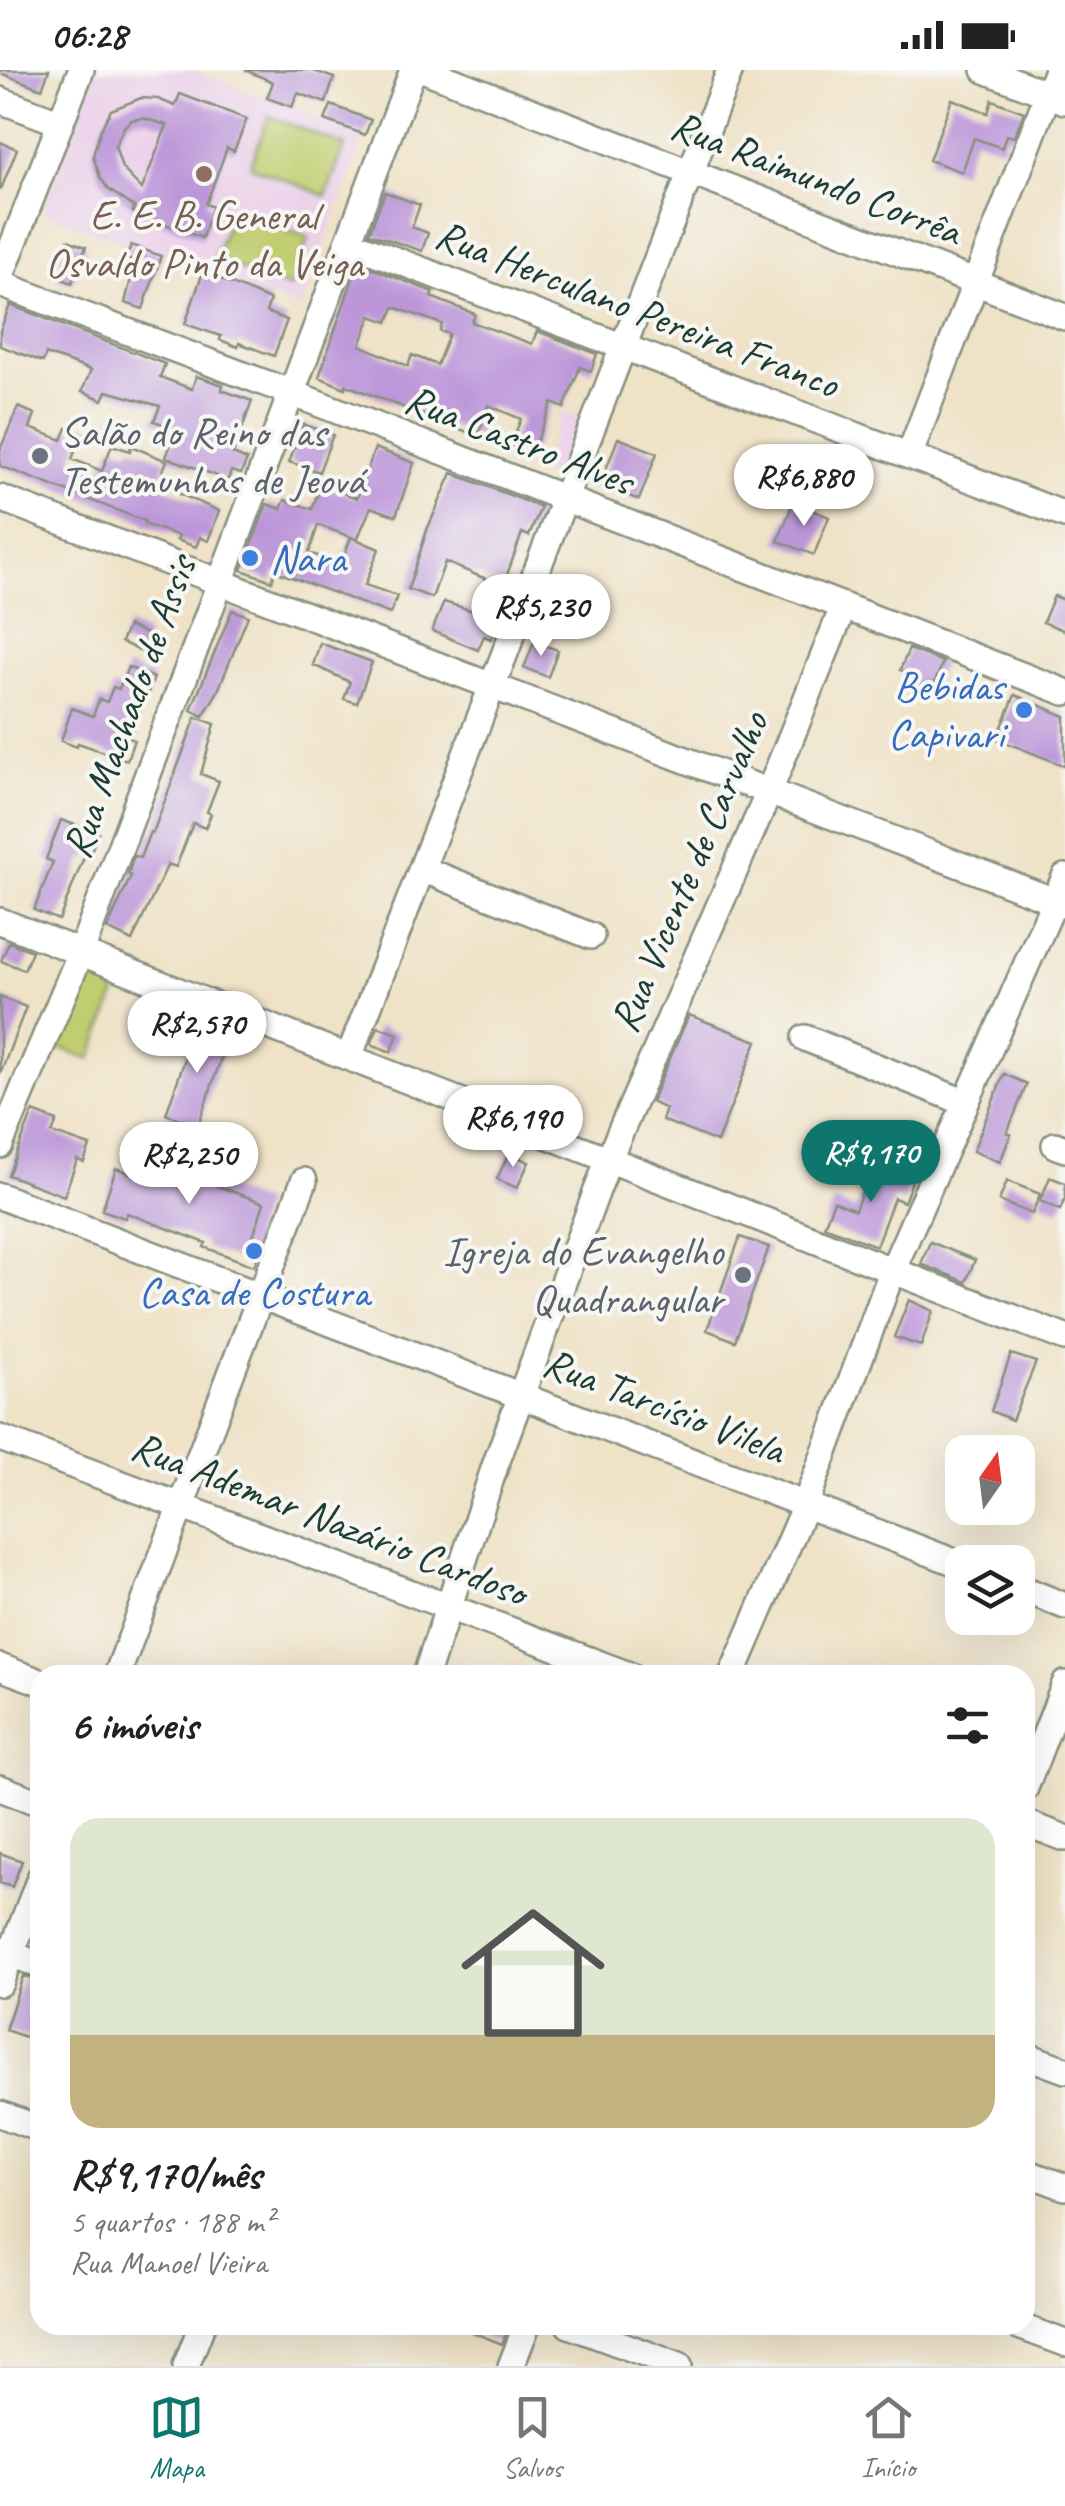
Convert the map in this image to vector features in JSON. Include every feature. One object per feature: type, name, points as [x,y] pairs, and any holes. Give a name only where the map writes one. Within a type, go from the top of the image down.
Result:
[{"type":"street","points":[[0,281],[81,70]]},
{"type":"street","name":"Rua Machado de Assis","points":[[0,1145],[81,952],[413,70]]},
{"type":"street","name":"Rua Raimundo Corrêa","points":[[426,70],[1065,317]]},
{"type":"street","points":[[349,1057],[730,70]]},
{"type":"street","points":[[909,456],[975,282],[1056,89],[985,70]]},
{"type":"street","points":[[0,100],[62,123]]},
{"type":"street","name":"Rua Herculano Pereira Franco","points":[[348,242],[1065,515]]},
{"type":"street","name":"Rua Castro Alves","points":[[0,281],[1065,692]]},
{"type":"street","points":[[0,498],[1059,903]]},
{"type":"street","name":"Rua Vicente de Carvalho","points":[[429,1665],[521,1394],[609,1158],[769,792],[843,608]]},
{"type":"street","points":[[422,869],[590,936]]},
{"type":"street","points":[[736,1665],[806,1503],[893,1269],[964,1102],[1059,903],[1065,877]]},
{"type":"street","points":[[0,920],[1065,1338]]},
{"type":"street","points":[[804,1038],[964,1102]]},
{"type":"street","points":[[121,1665],[304,1181]]},
{"type":"street","name":"Rua Tarcísio Vilela","points":[[0,1196],[945,1558]]},
{"type":"street","name":"Rua Ademar Nazário Cardoso","points":[[0,1438],[602,1665]]},
{"type":"street","points":[[1035,1594],[1065,1606]]},
{"type":"street","points":[[0,1667],[30,1678]]},
{"type":"street","points":[[1035,1762],[1065,1684]]},
{"type":"street","points":[[0,1788],[30,1799]]},
{"type":"street","points":[[1035,1827],[1065,1838]]},
{"type":"street","points":[[0,1983],[6,1952],[30,1900]]},
{"type":"street","points":[[6,1952],[30,1961]]},
{"type":"street","points":[[1035,2059],[1065,2070]]},
{"type":"street","points":[[0,2114],[30,2125]]},
{"type":"street","points":[[1035,2176],[1065,2187]]},
{"type":"street","points":[[1035,2332],[1065,2343]]},
{"type":"street","points":[[186,2366],[198,2335]]},
{"type":"street","points":[[511,2366],[523,2335]]},
{"type":"street","points":[[596,2335],[679,2366]]},
{"type":"shaded area","name":"E. E. B. General Osvaldo Pinto da Veiga","points":[[96,70],[193,70],[365,135],[300,308],[42,212]]},
{"type":"shaded area","points":[[562,412],[588,421],[565,481],[540,472]]},
{"type":"green space","points":[[269,116],[345,146],[326,196],[250,166]]},
{"type":"green space","points":[[233,209],[309,238],[290,288],[214,259]]},
{"type":"green space","points":[[87,965],[122,978],[91,1059],[55,1046]]},
{"type":"building","points":[[0,70],[49,70],[42,89]]},
{"type":"building","points":[[245,70],[311,70],[334,78],[326,103],[298,93],[292,107],[267,98],[273,82]]},
{"type":"building","points":[[180,94],[247,119],[234,151],[227,148],[206,204],[213,207],[202,238],[133,212],[134,207],[108,189],[93,156],[111,110],[141,98],[175,106]],"holes":[[[143,118],[167,125],[142,189],[122,168],[115,146],[131,120]]]},
{"type":"building","points":[[952,99],[988,113],[992,100],[1024,112],[1014,137],[1006,135],[1002,148],[974,138],[962,172],[929,160]]},
{"type":"building","points":[[331,105],[371,120],[365,135],[325,120]]},
{"type":"building","points":[[0,142],[17,149],[1,189],[0,189]]},
{"type":"building","points":[[385,192],[420,205],[412,227],[428,233],[422,251],[369,233]]},
{"type":"building","points":[[68,240],[86,247],[72,283],[54,276]]},
{"type":"building","points":[[131,245],[161,256],[143,309],[125,303],[135,262],[126,259]]},
{"type":"building","points":[[358,263],[433,292],[431,297],[475,314],[472,322],[532,344],[537,331],[597,354],[591,371],[580,367],[564,408],[552,403],[531,455],[510,446],[521,419],[488,405],[478,436],[319,377]],"holes":[[[394,307],[442,324],[440,331],[449,334],[437,365],[412,355],[408,366],[360,345],[371,316],[388,322]]]},
{"type":"building","points":[[203,272],[270,300],[266,312],[287,320],[274,356],[239,343],[238,347],[220,340],[221,336],[185,324]]},
{"type":"building","points":[[10,305],[165,364],[160,377],[192,389],[196,376],[252,401],[233,454],[247,460],[241,474],[231,471],[228,480],[166,457],[177,429],[154,421],[160,406],[107,391],[103,400],[82,391],[91,370],[46,354],[43,362],[0,346],[0,331]]},
{"type":"building","points":[[18,407],[35,414],[30,428],[62,440],[67,428],[82,434],[72,459],[102,471],[112,445],[130,451],[131,446],[167,461],[157,484],[219,511],[208,541],[200,537],[196,547],[177,540],[179,536],[144,524],[145,521],[0,466],[0,450]]},
{"type":"building","points":[[303,424],[333,435],[319,472],[289,462]]},
{"type":"building","points":[[618,438],[657,453],[639,500],[600,485]]},
{"type":"building","points":[[375,448],[414,463],[396,516],[371,507],[357,540],[379,549],[365,585],[397,596],[390,614],[275,571],[272,581],[242,570],[267,504],[281,509],[285,500],[312,509],[321,485],[357,498]],"holes":[[[318,525],[351,537],[341,564],[309,553]]]},
{"type":"building","points":[[452,473],[541,507],[529,536],[522,533],[503,586],[445,562],[432,598],[408,589],[427,530]]},
{"type":"building","points":[[793,503],[829,517],[814,555],[778,541]]},
{"type":"building","points":[[1054,596],[1065,600],[1065,631],[1043,622]]},
{"type":"building","points":[[444,602],[499,619],[491,639],[484,636],[478,650],[432,631]]},
{"type":"building","points":[[232,610],[248,616],[217,693],[203,716],[191,710]]},
{"type":"building","points":[[128,626],[147,634],[140,651],[121,642]]},
{"type":"building","points":[[534,642],[558,650],[548,677],[524,668]]},
{"type":"building","points":[[320,643],[372,662],[357,703],[344,699],[350,682],[313,665]]},
{"type":"building","points":[[909,649],[943,662],[931,692],[910,685],[914,675],[900,670]]},
{"type":"building","points":[[128,667],[154,678],[129,738],[134,740],[127,760],[61,741],[72,708],[93,716],[99,699],[107,702],[113,687],[119,689]]},
{"type":"building","points":[[1015,695],[1065,716],[1065,766],[997,739]]},
{"type":"building","points":[[196,717],[215,724],[201,774],[219,781],[207,812],[211,814],[205,828],[193,823],[176,867],[168,864],[132,941],[107,929],[131,876],[128,874],[134,856],[140,858],[150,832],[153,833]]},
{"type":"building","points":[[61,820],[98,833],[59,920],[34,910],[53,862],[46,859]]},
{"type":"building","points":[[9,942],[32,951],[24,970],[1,961]]},
{"type":"building","points":[[0,997],[26,1007],[1,1072],[0,1071]]},
{"type":"building","points":[[689,1015],[757,1041],[717,1142],[662,1120],[666,1109],[651,1102]]},
{"type":"building","points":[[196,1027],[228,1038],[198,1126],[166,1114]]},
{"type":"building","points":[[378,1027],[398,1034],[391,1052],[371,1044]]},
{"type":"building","points":[[1004,1074],[1027,1084],[1000,1162],[973,1151]]},
{"type":"building","points":[[33,1112],[57,1121],[52,1133],[90,1146],[84,1162],[77,1160],[64,1196],[8,1175]]},
{"type":"building","points":[[158,1150],[173,1156],[171,1163],[217,1179],[215,1185],[264,1203],[253,1236],[264,1240],[254,1266],[127,1213],[125,1218],[102,1210],[116,1168],[147,1179]]},
{"type":"building","points":[[509,1153],[529,1162],[517,1188],[497,1179]]},
{"type":"building","points":[[874,1161],[914,1176],[904,1202],[894,1198],[876,1246],[824,1226],[834,1201],[855,1210]]},
{"type":"building","points":[[1050,1177],[1065,1183],[1060,1210],[1040,1201]]},
{"type":"building","points":[[1007,1181],[1040,1194],[1032,1214],[999,1201]]},
{"type":"building","name":"Igreja do Evangelho Quadrangular","points":[[740,1237],[769,1247],[735,1341],[707,1330]]},
{"type":"building","points":[[930,1242],[975,1260],[966,1282],[921,1264]]},
{"type":"building","points":[[909,1300],[933,1311],[921,1346],[894,1337]]},
{"type":"building","points":[[1011,1354],[1036,1362],[1012,1420],[991,1411]]},
{"type":"building","points":[[0,1853],[22,1861],[12,1887],[0,1883]]},
{"type":"building","points":[[23,1976],[30,1978],[30,2039],[5,2030]]},
{"type":"building","points":[[479,2335],[506,2335],[502,2344]]},
{"type":"place","name":"E. E. B. General Osvaldo Pinto da Veiga","points":[[204,174]]},
{"type":"place","name":"Salão do Reino das Testemunhas de Jeová","points":[[40,456]]},
{"type":"place","name":"Nara","points":[[250,558]]},
{"type":"place","name":"Bebidas Capivari","points":[[1024,710]]},
{"type":"place","name":"Casa de Costura","points":[[254,1251]]},
{"type":"place","name":"Igreja do Evangelho Quadrangular","points":[[743,1275]]}]
